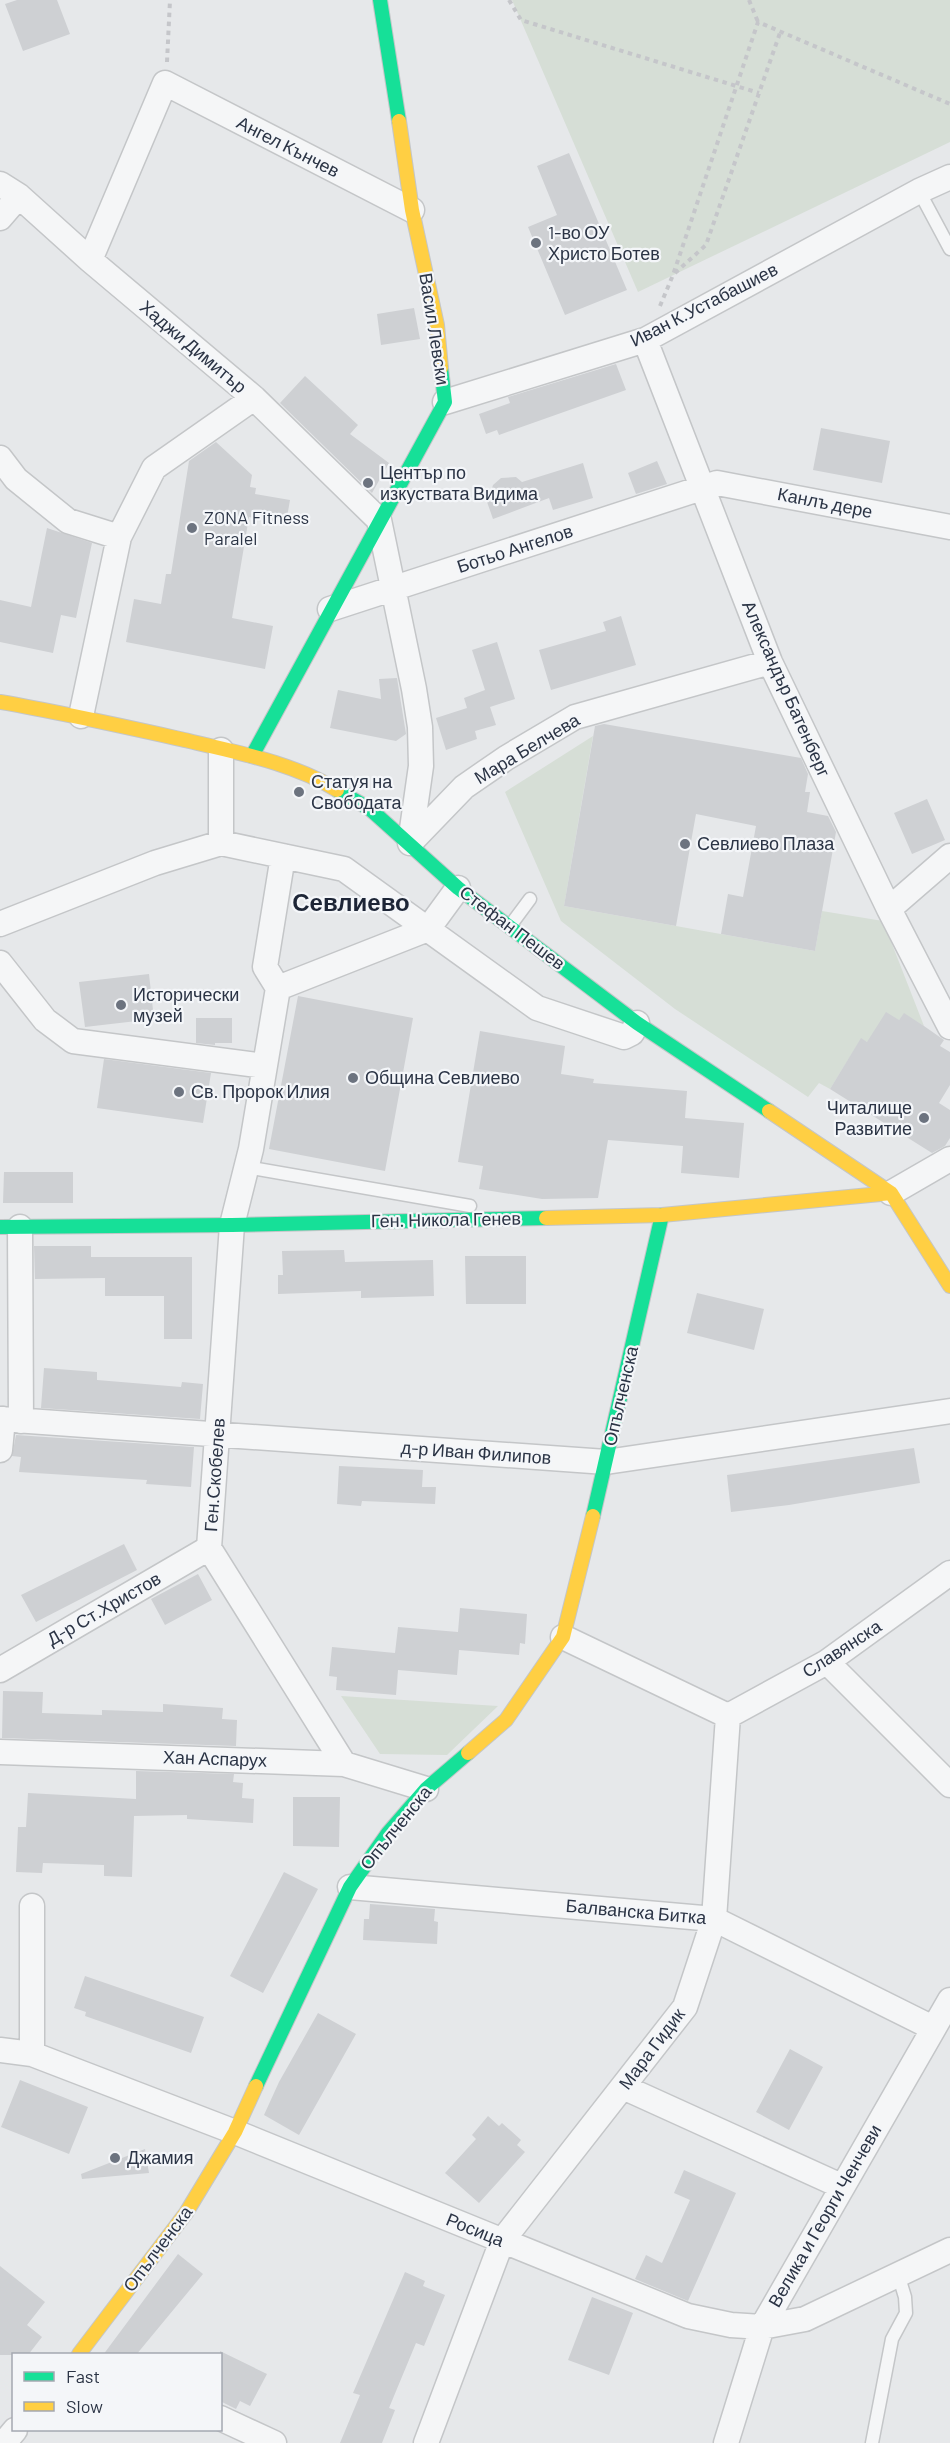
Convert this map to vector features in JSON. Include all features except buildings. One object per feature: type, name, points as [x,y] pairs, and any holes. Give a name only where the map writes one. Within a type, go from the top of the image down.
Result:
[{"type":"street","name":"Васил Левски","points":[[252,756],[330,609],[445,402],[437,325],[412,210],[380,0]]},
{"type":"street","name":"Ангел Кънчев","points":[[165,83],[412,210]]},
{"type":"street","points":[[90,260],[165,83]]},
{"type":"street","name":"Иван К.Устабашиев","points":[[445,402],[645,340],[919,191],[950,177]]},
{"type":"street","points":[[0,218],[10,190]]},
{"type":"street","name":"Хаджи Димитър","points":[[10,190],[254,398],[379,520]]},
{"type":"street","name":"Александър Батенберг","points":[[645,340],[770,662],[889,909],[950,1027]]},
{"type":"street","points":[[81,716],[119,537],[154,468],[254,398]]},
{"type":"street","points":[[0,458],[16,479],[68,521],[119,537]]},
{"type":"street","name":"Канлъ дере","points":[[701,488],[717,483],[950,527]]},
{"type":"street","name":"Ботьо Ангелов","points":[[330,609],[701,488]]},
{"type":"street","points":[[379,520],[420,727],[421,766],[410,843]]},
{"type":"street","name":"Мара Белчева","points":[[410,843],[440,809],[464,787],[506,758],[575,717],[770,662]]},
{"type":"street","name":"Стефан Пешев","points":[[0,702],[81,716],[252,756],[321,780],[370,809],[458,888],[637,1023],[891,1193],[950,1286]]},
{"type":"street","points":[[221,750],[221,843]]},
{"type":"street","points":[[0,924],[155,863],[221,843],[344,868],[537,1008],[624,1037],[632,1033],[637,1023]]},
{"type":"street","points":[[283,856],[265,967],[278,988],[428,929],[458,888]]},
{"type":"street","points":[[889,909],[950,856]]},
{"type":"street","points":[[0,963],[45,1020],[73,1041],[264,1066]]},
{"type":"street","name":"Ген.Скобелев","points":[[278,988],[248,1158],[232,1225],[209,1548],[344,1764]]},
{"type":"street","points":[[891,1193],[950,1159]]},
{"type":"street","name":"Ген. Никола Генев","points":[[10,1227],[232,1225],[662,1215],[891,1193]]},
{"type":"street","name":"Опълченска","points":[[81,2353],[186,2213],[235,2132],[350,1887],[388,1833],[426,1789],[506,1720],[563,1636],[606,1462],[662,1215]]},
{"type":"street","points":[[0,1450],[8,1420],[10,1227]]},
{"type":"street","name":"д-р Иван Филипов","points":[[8,1420],[606,1462],[950,1411]]},
{"type":"street","name":"Д-р Ст.Христов","points":[[0,1670],[209,1548]]},
{"type":"street","name":"Славянска","points":[[728,1716],[827,1662],[950,1574]]},
{"type":"street","points":[[563,1636],[728,1716]]},
{"type":"street","points":[[827,1662],[950,1785]]},
{"type":"street","name":"Мара Гидик","points":[[426,2443],[502,2241],[685,2007],[714,1919],[728,1716]]},
{"type":"street","name":"Хан Аспарух","points":[[0,1752],[344,1764],[426,1789]]},
{"type":"street","name":"Балванска Битка","points":[[350,1887],[714,1919],[933,2028]]},
{"type":"street","points":[[32,1906],[32,2054]]},
{"type":"street","name":"Велика и Георги Ченчеви","points":[[726,2443],[762,2327],[950,2000]]},
{"type":"street","name":"Росица","points":[[0,2050],[32,2054],[235,2132],[688,2316],[731,2325],[762,2327],[805,2319],[950,2250]]},
{"type":"street","points":[[623,2087],[841,2186]]},
{"type":"street","points":[[222,2419],[274,2443]]},
{"type":"street","points":[[3,2443],[14,2431]]},
{"type":"lane","points":[[919,191],[950,249]]},
{"type":"lane","points":[[510,927],[530,899]]},
{"type":"lane","points":[[248,1158],[487,1209],[497,1214],[499,1218]]},
{"type":"lane","points":[[884,2443],[873,2438],[892,2339],[906,2313],[905,2297],[898,2274]]},
{"type":"path","points":[[165,83],[170,0]]},
{"type":"path","points":[[509,0],[521,20],[759,93]]},
{"type":"path","points":[[659,308],[673,275],[758,22],[749,0]]},
{"type":"path","points":[[758,22],[950,104]]},
{"type":"path","points":[[673,275],[706,245],[781,30]]},
{"type":"shaded area","points":[[512,0],[950,0],[950,142],[638,292]]},
{"type":"shaded area","points":[[593,736],[564,906],[815,951],[822,911],[883,921],[924,1026],[904,1014],[867,1042],[861,1039],[830,1089],[819,1083],[808,1097],[675,1009],[561,921],[505,792]]},
{"type":"shaded area","points":[[341,1696],[498,1706],[447,1755],[380,1754]]},
{"type":"traffic: fast","points":[[380,0],[399,121]]},
{"type":"traffic: fast","points":[[252,756],[445,402],[441,368]]},
{"type":"traffic: fast","points":[[337,790],[370,809],[458,888],[637,1023],[769,1111]]},
{"type":"traffic: fast","points":[[593,1516],[662,1215]]},
{"type":"traffic: fast","points":[[0,1227],[232,1225],[546,1218]]},
{"type":"traffic: fast","points":[[256,2086],[350,1887],[388,1833],[426,1789],[468,1753]]},
{"type":"traffic: slow","points":[[399,121],[412,210],[437,325],[441,368]]},
{"type":"traffic: slow","points":[[0,702],[95,720],[246,755],[284,766],[337,790]]},
{"type":"traffic: slow","points":[[769,1111],[891,1193],[950,1286]]},
{"type":"traffic: slow","points":[[546,1218],[662,1215],[891,1193]]},
{"type":"traffic: slow","points":[[468,1753],[506,1720],[563,1637],[593,1516]]},
{"type":"traffic: slow","points":[[80,2353],[186,2213],[235,2132],[256,2086]]},
{"type":"place","name":"1-во ОУ Христо Ботев","points":[[536,243]]},
{"type":"place","name":"Център по изкуствата Видима","points":[[368,483]]},
{"type":"place","name":"ZONA Fitness Paralel","points":[[192,528]]},
{"type":"place","name":"Статуя на Свободата","points":[[299,792]]},
{"type":"place","name":"Севлиево Плаза","points":[[685,844]]},
{"type":"place","name":"Исторически музей","points":[[121,1005]]},
{"type":"place","name":"Община Севлиево","points":[[353,1078]]},
{"type":"place","name":"Св. Пророк Илия","points":[[179,1092]]},
{"type":"place","name":"Читалище Развитие","points":[[924,1118]]},
{"type":"place","name":"Джамия","points":[[115,2158]]},
{"type":"district","name":"Севлиево","points":[[351,903]]}]
